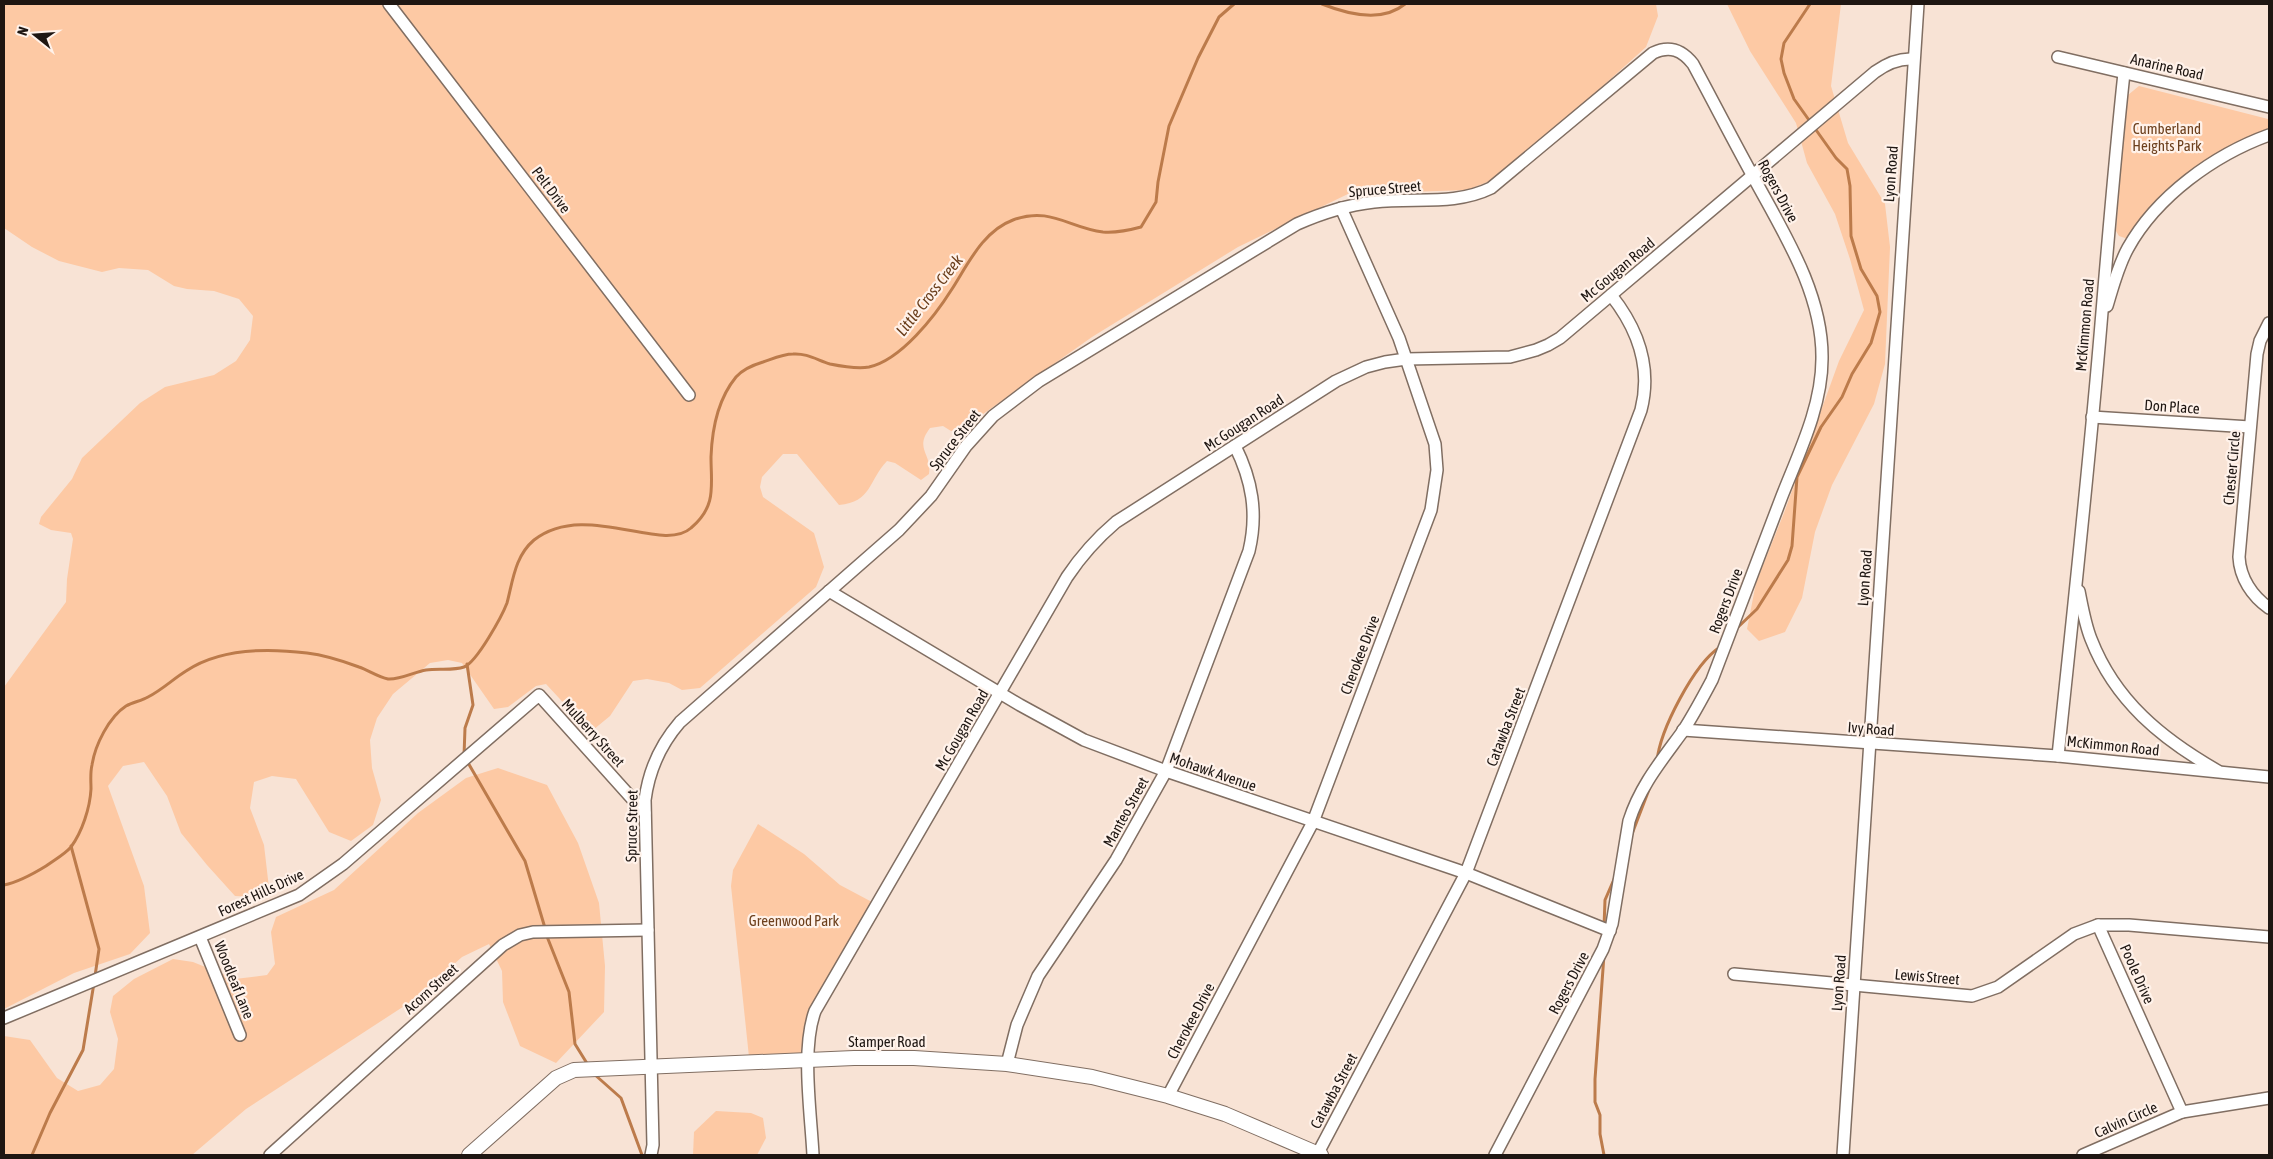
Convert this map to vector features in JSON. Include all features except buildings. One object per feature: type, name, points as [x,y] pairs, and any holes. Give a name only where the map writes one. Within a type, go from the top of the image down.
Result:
[{"type":"street","name":"Pelt Drive","points":[[389,4],[689,395]]},
{"type":"street","name":"Lyon Road","points":[[1843,1155],[1918,4]]},
{"type":"street","name":"Spruce Street","points":[[651,1155],[654,1145],[645,813],[650,773],[657,755],[672,732],[918,511],[943,480],[978,430],[993,416],[1039,381],[1297,224],[1341,208],[1376,202],[1453,200],[1485,191],[1502,180],[1653,53],[1666,48],[1679,50]]},
{"type":"street","name":"Rogers Drive","points":[[1495,1155],[1598,961],[1610,931],[1629,821],[1633,808],[1655,767],[1683,730],[1700,704],[1712,680],[1798,453],[1813,411],[1821,379],[1822,345],[1812,299],[1792,249],[1693,64],[1685,53],[1679,50]]},
{"type":"street","name":"Anarine Road","points":[[2058,57],[2269,107]]},
{"type":"street","name":"Mc Gougan Road","points":[[813,1155],[808,1037],[815,1011],[1078,560],[1100,535],[1116,522],[1347,375],[1366,367],[1406,359],[1510,357],[1536,350],[1560,338],[1875,72],[1892,62],[1905,58],[1913,59]]},
{"type":"street","name":"McKimmon Road","points":[[2124,73],[2110,197],[2101,326],[2058,756],[2269,777]]},
{"type":"street","points":[[2101,326],[2122,262],[2138,233],[2155,212],[2189,180],[2211,164],[2269,135]]},
{"type":"street","name":"Cherokee Drive","points":[[1168,1096],[1314,822],[1430,510],[1435,490],[1438,470],[1435,444],[1399,338],[1341,208]]},
{"type":"street","name":"Catawba Street","points":[[1319,1154],[1466,873],[1644,397],[1645,371],[1639,344],[1632,326],[1611,296]]},
{"type":"street","name":"Chester Circle","points":[[2269,323],[2260,341],[2257,354],[2239,564],[2243,577],[2253,594],[2269,608]]},
{"type":"street","name":"Don Place","points":[[2092,417],[2250,427]]},
{"type":"street","name":"Manteo Street","points":[[1007,1064],[1017,1025],[1038,976],[1120,853],[1166,771],[1252,538],[1253,498],[1249,478],[1235,446]]},
{"type":"street","name":"McKimmon Road","points":[[2077,579],[2091,639],[2122,692],[2143,718],[2165,737],[2188,754],[2221,772]]},
{"type":"street","name":"Mohawk Avenue","points":[[829,591],[1054,725],[1084,740],[1166,771],[1466,873],[1610,931]]},
{"type":"street","name":"Mulberry Street","points":[[539,695],[645,813]]},
{"type":"street","name":"Forest Hills Drive","points":[[4,1018],[287,901],[316,884],[343,864],[539,695]]},
{"type":"street","name":"Ivy Road","points":[[1683,730],[2058,756]]},
{"type":"street","name":"Lewis Street","points":[[1734,974],[1959,996],[1985,993],[1998,987],[2074,934],[2098,925]]},
{"type":"street","name":"Poole Drive","points":[[2182,1112],[2098,925],[2129,925],[2269,938]]},
{"type":"street","name":"Acorn Street","points":[[270,1155],[460,983],[514,938],[534,932],[648,930]]},
{"type":"street","name":"Woodleaf Lane","points":[[200,937],[240,1035]]},
{"type":"street","name":"Stamper Road","points":[[469,1155],[556,1078],[568,1072],[581,1069],[808,1059],[914,1058],[1007,1064],[1092,1077],[1168,1096],[1225,1114],[1319,1154]]},
{"type":"street","points":[[2182,1112],[2269,1098]]},
{"type":"street","name":"Calvin Circle","points":[[2083,1155],[2182,1112]]},
{"type":"green space","points":[[4,4],[1656,4],[1658,16],[1646,47],[1503,176],[1467,190],[1348,194],[1238,247],[1092,337],[962,429],[951,431],[943,426],[930,428],[925,435],[923,446],[928,461],[929,474],[921,480],[895,463],[887,461],[864,495],[858,500],[839,505],[797,454],[783,454],[762,477],[760,487],[763,497],[814,533],[824,567],[816,587],[700,688],[682,690],[669,683],[647,679],[633,681],[610,716],[593,730],[584,725],[546,684],[536,686],[508,707],[494,709],[462,663],[448,660],[430,663],[393,694],[377,718],[370,740],[372,768],[381,800],[373,825],[351,841],[329,832],[296,779],[272,776],[254,782],[250,808],[264,845],[269,888],[255,897],[235,896],[207,865],[181,833],[167,796],[144,762],[123,766],[108,786],[144,886],[150,933],[130,954],[74,973],[4,1009],[4,687],[66,602],[67,579],[73,539],[71,533],[51,530],[39,524],[41,517],[72,479],[82,458],[140,403],[165,387],[214,375],[236,361],[250,340],[253,316],[239,299],[214,291],[174,286],[148,270],[119,268],[102,272],[59,261],[32,247],[4,228]]},
{"type":"green space","points":[[1727,4],[1841,4],[1831,86],[1848,143],[1885,204],[1890,247],[1885,364],[1874,404],[1832,485],[1815,532],[1802,598],[1785,632],[1759,641],[1747,629],[1756,583],[1784,513],[1839,361],[1864,310],[1835,214],[1807,163],[1796,123],[1750,51]]},
{"type":"green space","name":"Cumberland Heights Park","points":[[2139,86],[2268,119],[2269,135],[2209,161],[2128,239],[2119,236],[2116,231],[2126,102],[2128,95]]},
{"type":"green space","points":[[498,768],[547,785],[578,843],[599,903],[605,966],[604,1012],[556,1063],[520,1046],[503,1002],[502,971],[489,944],[462,957],[415,999],[246,1109],[192,1155],[4,1155],[4,1036],[30,1040],[57,1078],[78,1091],[100,1085],[114,1069],[118,1039],[110,1012],[113,996],[134,979],[173,959],[193,962],[235,979],[267,975],[275,964],[271,932],[276,917],[334,890],[418,813],[466,778]]},
{"type":"green space","name":"Greenwood Park","points":[[758,824],[804,854],[840,885],[872,902],[811,1009],[804,1030],[801,1054],[749,1057],[731,886],[733,870]]},
{"type":"green space","points":[[716,1111],[751,1113],[763,1118],[766,1138],[757,1155],[693,1155],[694,1132]]},
{"type":"waterway","name":"Little Cross Creek","points":[[4,885],[36,872],[71,847],[79,834],[87,812],[94,757],[100,740],[114,717],[126,706],[153,694],[199,663],[244,651],[276,650],[320,655],[362,668],[388,679],[426,670],[464,667],[476,657],[495,628],[507,603],[519,561],[534,540],[554,529],[576,525],[598,525],[661,535],[678,534],[691,528],[699,520],[709,504],[711,495],[712,446],[720,405],[736,377],[745,370],[756,364],[793,354],[849,367],[869,367],[881,363],[893,356],[916,336],[945,300],[977,249],[993,232],[1013,220],[1038,215],[1103,232],[1141,227],[1156,202],[1169,126],[1198,58],[1219,17],[1234,4]]},
{"type":"waterway","name":"Little Cross Creek","points":[[1322,4],[1342,11],[1364,15],[1386,13],[1396,10],[1405,4]]},
{"type":"waterway","points":[[1736,629],[1757,609],[1788,560],[1792,546],[1797,477],[1821,427],[1842,397],[1852,374],[1871,343],[1880,312],[1877,296],[1861,269],[1851,236],[1850,186],[1847,169],[1836,158],[1794,99],[1784,73],[1781,59],[1784,43],[1810,4]]},
{"type":"waterway","points":[[1657,761],[1664,732],[1689,682],[1710,656],[1720,647]]},
{"type":"waterway","points":[[464,756],[465,728],[473,705],[467,664]]},
{"type":"waterway","points":[[467,761],[525,861],[545,928]]},
{"type":"waterway","points":[[1632,834],[1650,787]]},
{"type":"waterway","points":[[71,846],[99,949],[95,976]]},
{"type":"waterway","points":[[1604,927],[1605,900],[1615,877]]},
{"type":"waterway","points":[[546,934],[569,992],[575,1044],[588,1065]]},
{"type":"waterway","points":[[1604,955],[1595,1102],[1600,1115],[1600,1134],[1604,1155]]},
{"type":"waterway","points":[[32,1155],[50,1113],[83,1050],[94,983]]},
{"type":"waterway","points":[[594,1074],[621,1098],[642,1155]]}]
